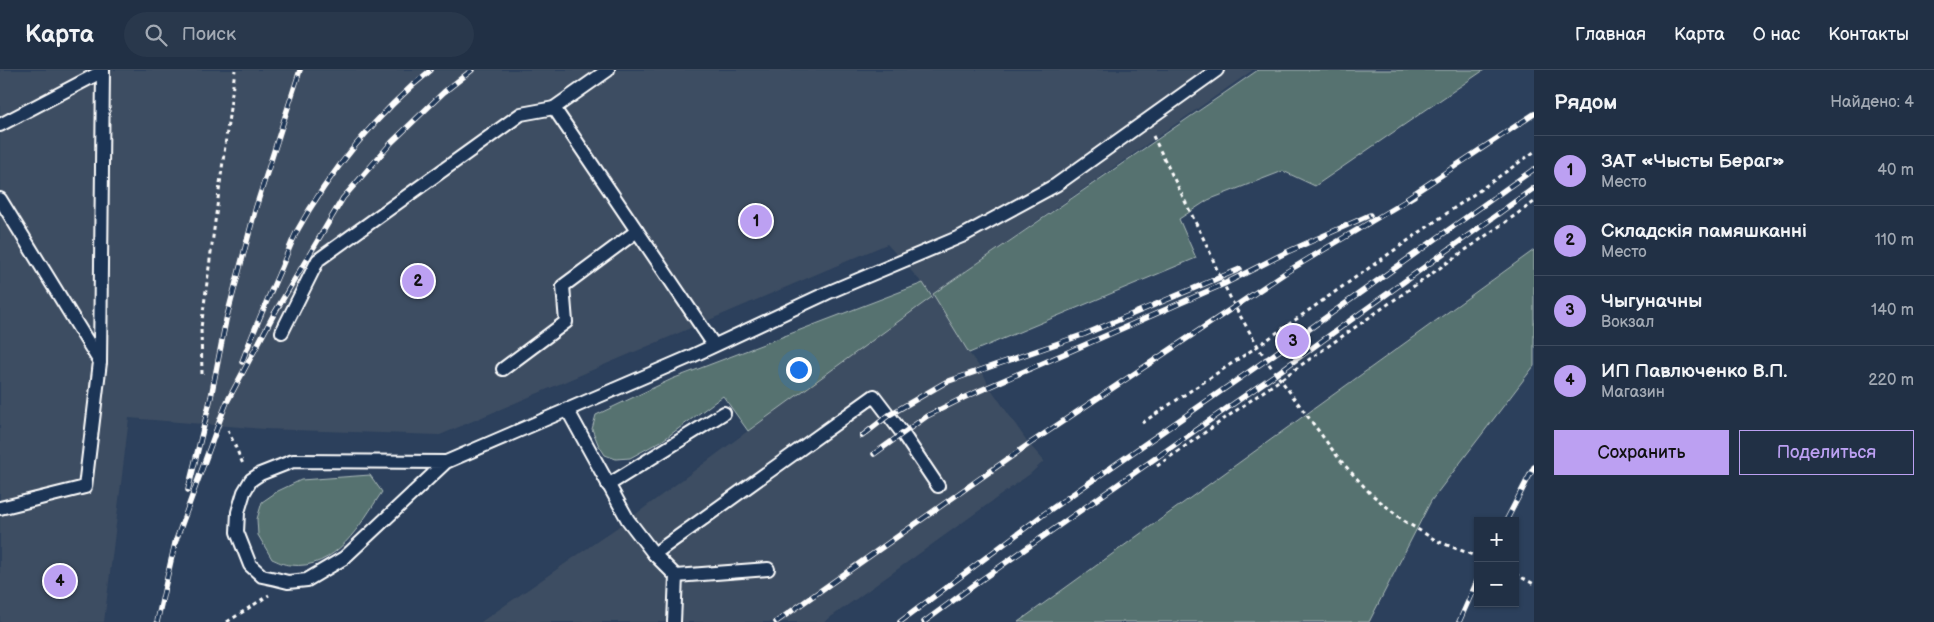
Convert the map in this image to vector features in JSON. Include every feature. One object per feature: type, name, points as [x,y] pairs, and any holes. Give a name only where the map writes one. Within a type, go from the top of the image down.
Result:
[{"type":"lane","points":[[0,125],[103,70],[100,362],[85,487],[0,508]]},
{"type":"lane","points":[[282,332],[318,260],[521,114],[554,108],[608,70]]},
{"type":"lane","points":[[446,462],[293,461],[260,474],[250,480],[238,512],[237,532],[250,565],[262,576],[288,582],[307,580],[344,558],[446,462],[714,345],[827,293],[962,236],[1056,185],[1217,70]]},
{"type":"lane","points":[[554,108],[714,345]]},
{"type":"lane","points":[[0,199],[100,362]]},
{"type":"lane","points":[[504,369],[566,322],[563,286],[637,231]]},
{"type":"lane","points":[[654,554],[874,396],[903,434],[938,486]]},
{"type":"lane","points":[[567,409],[628,520],[654,554],[676,576],[674,622]]},
{"type":"lane","points":[[608,485],[724,413]]},
{"type":"lane","points":[[676,576],[768,569]]},
{"type":"path","points":[[202,374],[201,328],[236,70]]},
{"type":"path","points":[[1145,120],[1209,250],[1220,277],[1258,346],[1340,460],[1370,493],[1404,521],[1437,541],[1474,555]]},
{"type":"path","points":[[1142,423],[1258,346],[1534,152]]},
{"type":"path","points":[[1157,466],[1534,202]]},
{"type":"path","points":[[228,430],[250,480]]},
{"type":"path","points":[[1519,576],[1534,584]]},
{"type":"path","points":[[227,622],[288,582]]},
{"type":"shaded area","points":[[0,70],[1253,70],[933,294],[981,369],[989,386],[1029,444],[1044,461],[1030,474],[824,622],[481,622],[628,520],[932,294],[887,244],[440,435],[265,429],[129,418],[104,622],[0,622]]},
{"type":"green space","points":[[1258,70],[1484,70],[1315,186],[1283,171],[1208,200],[1179,219],[1196,258],[969,353],[933,294]]},
{"type":"green space","points":[[1534,250],[1534,366],[1431,501],[1369,622],[1018,622]]},
{"type":"green space","points":[[923,283],[932,297],[748,431],[723,396],[663,440],[630,458],[616,459],[605,455],[598,444],[592,429],[596,415],[672,379]]},
{"type":"green space","points":[[370,475],[382,492],[356,530],[334,553],[306,565],[288,565],[272,559],[258,535],[257,519],[262,502],[278,491],[301,480]]},
{"type":"railway","points":[[188,490],[211,397],[226,320],[256,207],[300,70]]},
{"type":"railway","points":[[242,362],[292,242],[310,209],[356,144],[392,104],[431,70]]},
{"type":"railway","points":[[157,622],[175,543],[221,417],[227,402],[274,314],[343,198],[392,142],[444,92],[472,70]]},
{"type":"railway","points":[[1407,198],[1534,114]]},
{"type":"railway","points":[[900,622],[1044,514],[1266,360],[1534,169]]},
{"type":"railway","points":[[924,622],[981,580],[1276,374],[1534,188]]},
{"type":"railway","points":[[776,622],[1029,444],[1288,271],[1414,196]]},
{"type":"railway","points":[[874,454],[927,416],[963,398],[1224,284],[1287,252],[1370,215]]},
{"type":"railway","points":[[862,436],[889,415],[946,382],[1085,334],[1240,269]]},
{"type":"railway","points":[[1508,517],[1534,467]]},
{"type":"railway","points":[[1459,622],[1474,588]]},
{"type":"place","name":"ЗАТ «Чысты Бераг»","points":[[756,221]]},
{"type":"place","name":"Складскія памяшканні","points":[[418,281]]},
{"type":"place","name":"Чыгуначны","points":[[1293,341]]},
{"type":"place","name":"ИП Павлюченко В.П.","points":[[60,581]]}]
